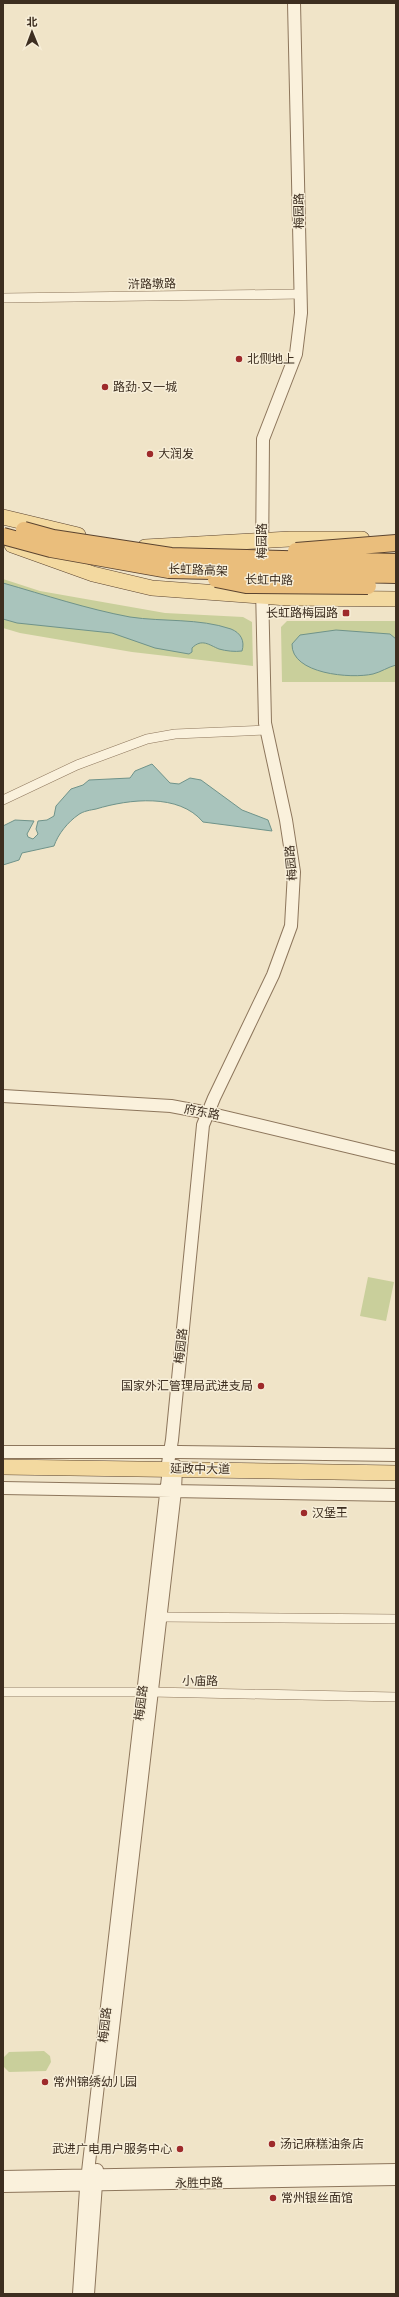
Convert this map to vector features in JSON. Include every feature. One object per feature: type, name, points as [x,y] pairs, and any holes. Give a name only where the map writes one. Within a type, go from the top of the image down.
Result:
[{"type":"highway","name":"长虹路高架","points":[[3,525],[60,539],[128,550],[197,558],[396,562]]},
{"type":"highway","name":"长虹路高架","points":[[3,536],[51,549],[169,570],[396,575]]},
{"type":"highway","points":[[197,558],[396,543]]},
{"type":"highway","points":[[169,570],[246,585],[396,586]]},
{"type":"main road","points":[[3,517],[91,538],[145,547],[262,548],[396,540]]},
{"type":"main road","points":[[3,541],[93,574],[152,588],[262,596],[396,599]]},
{"type":"main road","name":"长虹中路","points":[[3,541],[85,564],[170,578],[396,581]]},
{"type":"main road","name":"长虹中路","points":[[262,548],[396,556]]},
{"type":"main road","name":"延政中大道","points":[[3,1467],[171,1479],[396,1473]]},
{"type":"main road","name":"延政中大道","points":[[3,1475],[396,1482]]},
{"type":"street","name":"梅园路","points":[[79,2294],[210,1133],[208,1113],[274,975],[291,926],[294,872],[286,820],[267,730],[262,596],[262,548],[264,439],[296,354],[301,294],[294,3]]},
{"type":"street","name":"浒路墩路","points":[[3,298],[301,294]]},
{"type":"street","points":[[3,800],[77,765],[147,739],[175,734],[267,730]]},
{"type":"street","name":"府东路","points":[[3,1096],[171,1106],[208,1113],[396,1158]]},
{"type":"street","points":[[3,1452],[175,1452],[396,1456]]},
{"type":"street","name":"梅园路","points":[[147,1692],[160,1617],[171,1479]]},
{"type":"street","points":[[3,1488],[171,1479],[396,1495]]},
{"type":"street","points":[[160,1617],[396,1619]]},
{"type":"street","name":"小庙路","points":[[3,1692],[147,1692],[396,1697]]},
{"type":"street","name":"永胜中路","points":[[3,2186],[92,2180],[396,2170]]},
{"type":"street","name":"永胜中路","points":[[3,2177],[92,2180],[396,2179]]},
{"type":"street","name":"梅园路","points":[[88,2294],[92,2180]]},
{"type":"green space","points":[[3,579],[40,591],[165,613],[243,617],[252,622],[253,666],[132,652],[20,633],[3,628]]},
{"type":"green space","points":[[287,621],[396,621],[396,682],[282,682],[281,627]]},
{"type":"green space","points":[[368,1277],[394,1282],[386,1321],[360,1316]]},
{"type":"green space","points":[[44,2051],[50,2056],[51,2062],[46,2071],[9,2072],[4,2067],[3,2058],[9,2052]]},
{"type":"water","points":[[3,583],[114,614],[130,617],[206,623],[231,629],[240,635],[243,644],[242,651],[219,649],[206,643],[199,643],[192,648],[192,652],[189,654],[155,648],[112,633],[17,623],[3,619]]},
{"type":"water","points":[[336,630],[390,634],[396,639],[396,665],[373,674],[351,676],[337,675],[311,668],[301,662],[294,654],[292,644],[300,635]]},
{"type":"water","points":[[152,764],[170,783],[179,784],[190,778],[201,780],[242,810],[268,820],[272,831],[203,822],[193,813],[181,806],[153,801],[138,801],[109,805],[80,814],[64,829],[54,846],[22,853],[19,860],[3,865],[3,826],[15,820],[34,821],[27,834],[28,837],[33,839],[38,834],[36,829],[38,821],[47,820],[54,816],[56,806],[71,789],[83,785],[89,780],[130,778],[135,771]]},
{"type":"place","name":"北侧地上","points":[[239,359]]},
{"type":"place","name":"路劲·又一城","points":[[105,387]]},
{"type":"place","name":"大润发","points":[[150,454]]},
{"type":"place","name":"长虹路梅园路","points":[[346,613]]},
{"type":"place","name":"国家外汇管理局武进支局","points":[[261,1386]]},
{"type":"place","name":"汉堡王","points":[[304,1513]]},
{"type":"place","name":"常州锦绣幼儿园","points":[[45,2082]]},
{"type":"place","name":"汤记麻糕油条店","points":[[272,2144]]},
{"type":"place","name":"武进广电用户服务中心","points":[[180,2149]]},
{"type":"place","name":"常州银丝面馆","points":[[273,2198]]}]
